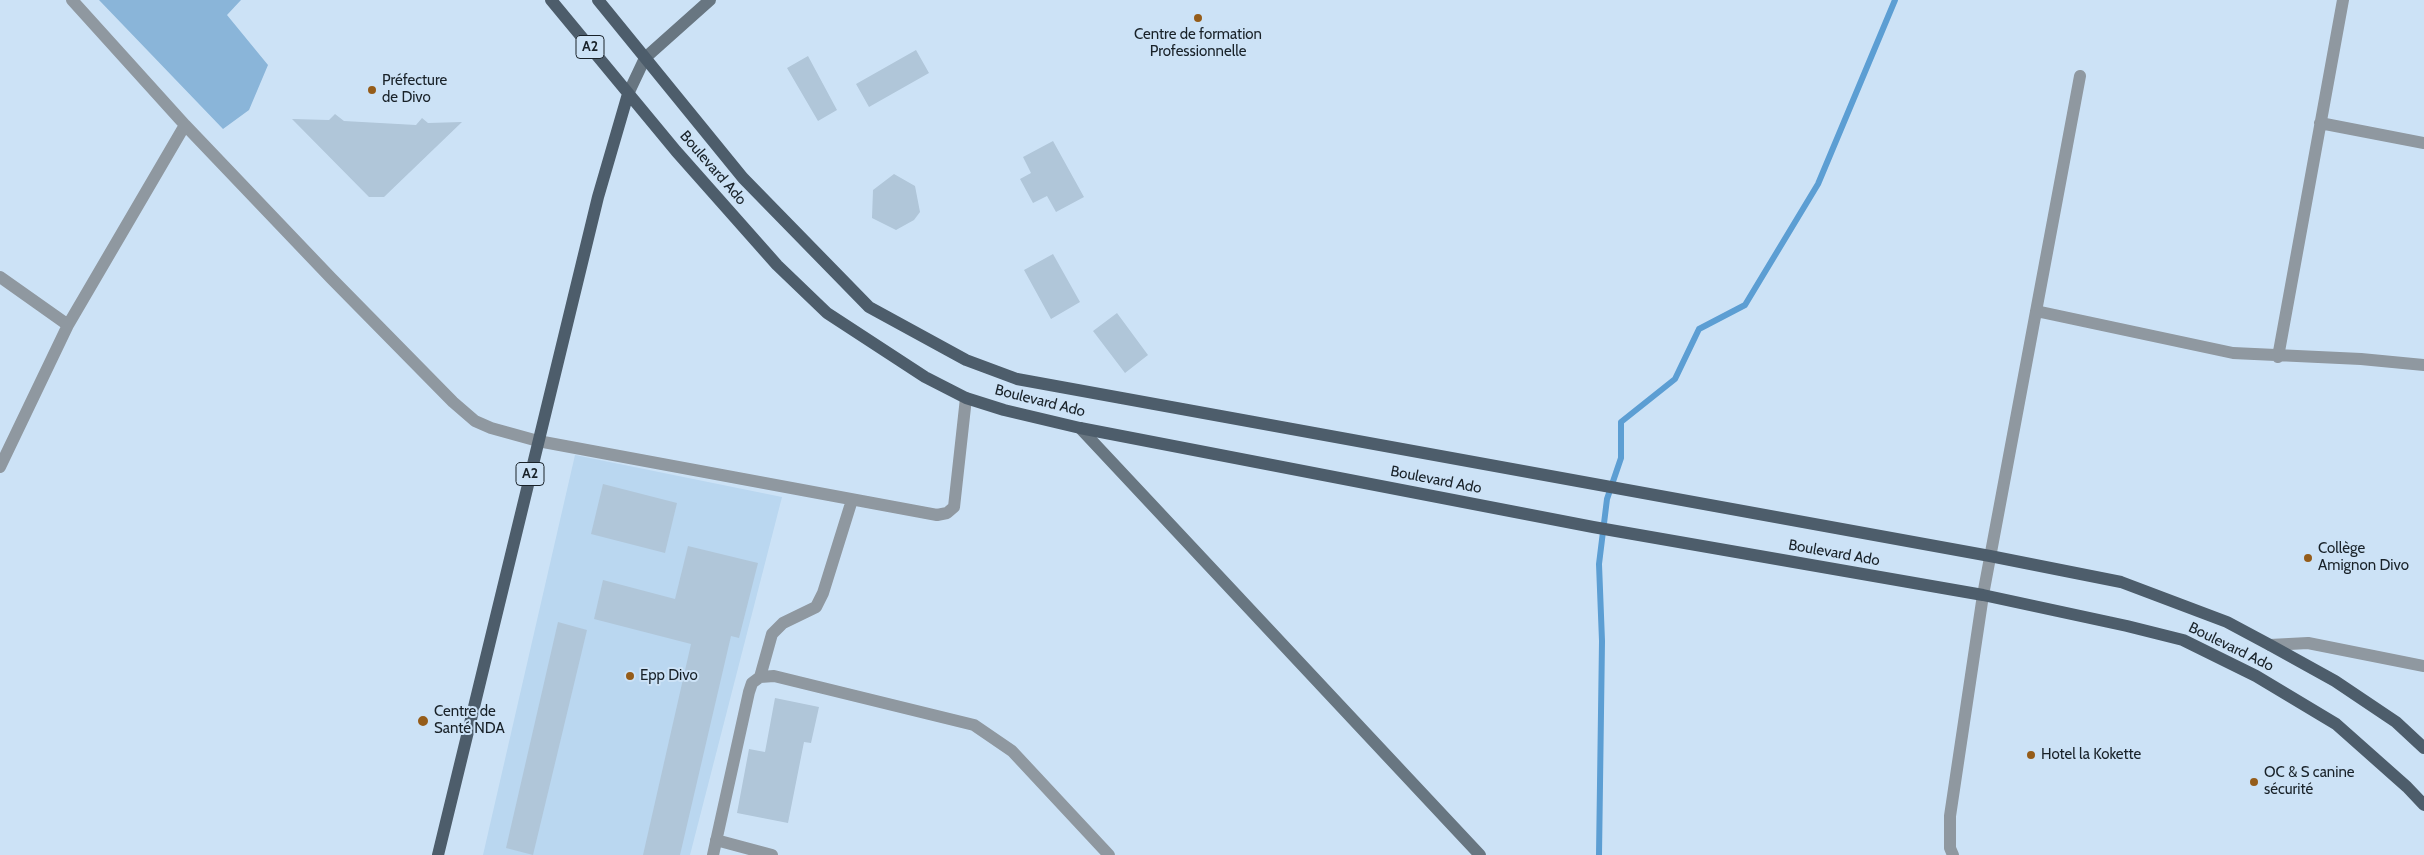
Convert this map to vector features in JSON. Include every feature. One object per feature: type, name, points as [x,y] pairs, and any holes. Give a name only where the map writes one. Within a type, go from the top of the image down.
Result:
[{"type":"main road","name":"Boulevard Ado","points":[[551,0],[676,151],[777,264],[827,312],[926,378],[966,398],[1004,410],[1080,428],[1593,528],[1983,595],[2183,640],[2256,676],[2336,724],[2424,805]]},
{"type":"main road","name":"Boulevard Ado","points":[[598,0],[743,178],[869,307],[966,360],[1017,379],[1990,556],[2121,582],[2227,622],[2270,645],[2334,681],[2396,722],[2424,748]]},
{"type":"main road","name":"A2","points":[[438,855],[598,197],[628,94]]},
{"type":"street","points":[[72,0],[184,125],[453,402],[475,421],[491,428],[538,441],[937,515],[947,513],[954,507],[966,398]]},
{"type":"street","points":[[628,94],[645,58],[710,0]]},
{"type":"street","points":[[2278,357],[2343,0]]},
{"type":"street","points":[[1953,855],[1950,848],[1950,816],[1983,595],[2080,76]]},
{"type":"street","points":[[2320,123],[2424,143]]},
{"type":"street","points":[[0,466],[68,325],[184,125]]},
{"type":"street","points":[[0,277],[68,325]]},
{"type":"street","points":[[2036,311],[2224,352],[2278,357],[2361,359],[2424,365]]},
{"type":"street","points":[[1080,428],[1480,855]]},
{"type":"street","points":[[760,677],[772,634],[783,623],[816,607],[823,593],[852,500]]},
{"type":"street","points":[[2270,645],[2308,643],[2424,666]]},
{"type":"street","points":[[713,855],[752,683],[760,677],[774,676],[974,725],[1012,751],[1109,855]]},
{"type":"street","points":[[716,840],[772,855]]},
{"type":"shaded area","points":[[99,0],[241,0],[227,15],[268,65],[249,110],[223,129]]},
{"type":"shaded area","name":"Epp Divo","points":[[575,455],[782,497],[690,855],[483,855]]},
{"type":"building","points":[[916,50],[929,73],[869,107],[856,84]]},
{"type":"building","points":[[808,56],[837,110],[818,121],[787,68]]},
{"type":"building","points":[[335,114],[344,121],[416,125],[422,118],[428,123],[462,122],[384,197],[369,197],[292,119],[329,120]]},
{"type":"building","points":[[1053,141],[1084,197],[1056,212],[1047,196],[1033,203],[1020,179],[1031,173],[1023,157]]},
{"type":"building","points":[[894,174],[915,186],[920,212],[914,220],[896,230],[872,218],[873,190]]},
{"type":"building","points":[[1053,254],[1080,302],[1051,319],[1024,270]]},
{"type":"building","points":[[1117,313],[1148,355],[1125,373],[1093,331]]},
{"type":"building","points":[[603,484],[677,503],[665,553],[591,534]]},
{"type":"building","points":[[688,546],[758,563],[739,638],[731,636],[680,855],[643,855],[691,644],[594,619],[603,580],[675,599]]},
{"type":"building","points":[[558,622],[587,630],[533,855],[506,848]]},
{"type":"building","points":[[775,698],[819,707],[811,743],[804,742],[788,823],[737,813],[749,749],[765,752]]},
{"type":"waterway","points":[[1599,855],[1602,641],[1599,564],[1607,499],[1621,458],[1621,422],[1675,379],[1699,329],[1745,305],[1818,184],[1895,0]]},
{"type":"place","name":"Centre de formation Professionnelle","points":[[1198,18]]},
{"type":"place","name":"Préfecture de Divo","points":[[372,90]]},
{"type":"place","name":"Collège Amignon Divo","points":[[2308,558]]},
{"type":"place","name":"Epp Divo","points":[[630,676]]},
{"type":"place","name":"Centre de Santé NDA","points":[[423,721]]},
{"type":"place","name":"Hotel la Kokette","points":[[2031,755]]},
{"type":"place","name":"OC & S canine sécurité","points":[[2254,782]]}]
